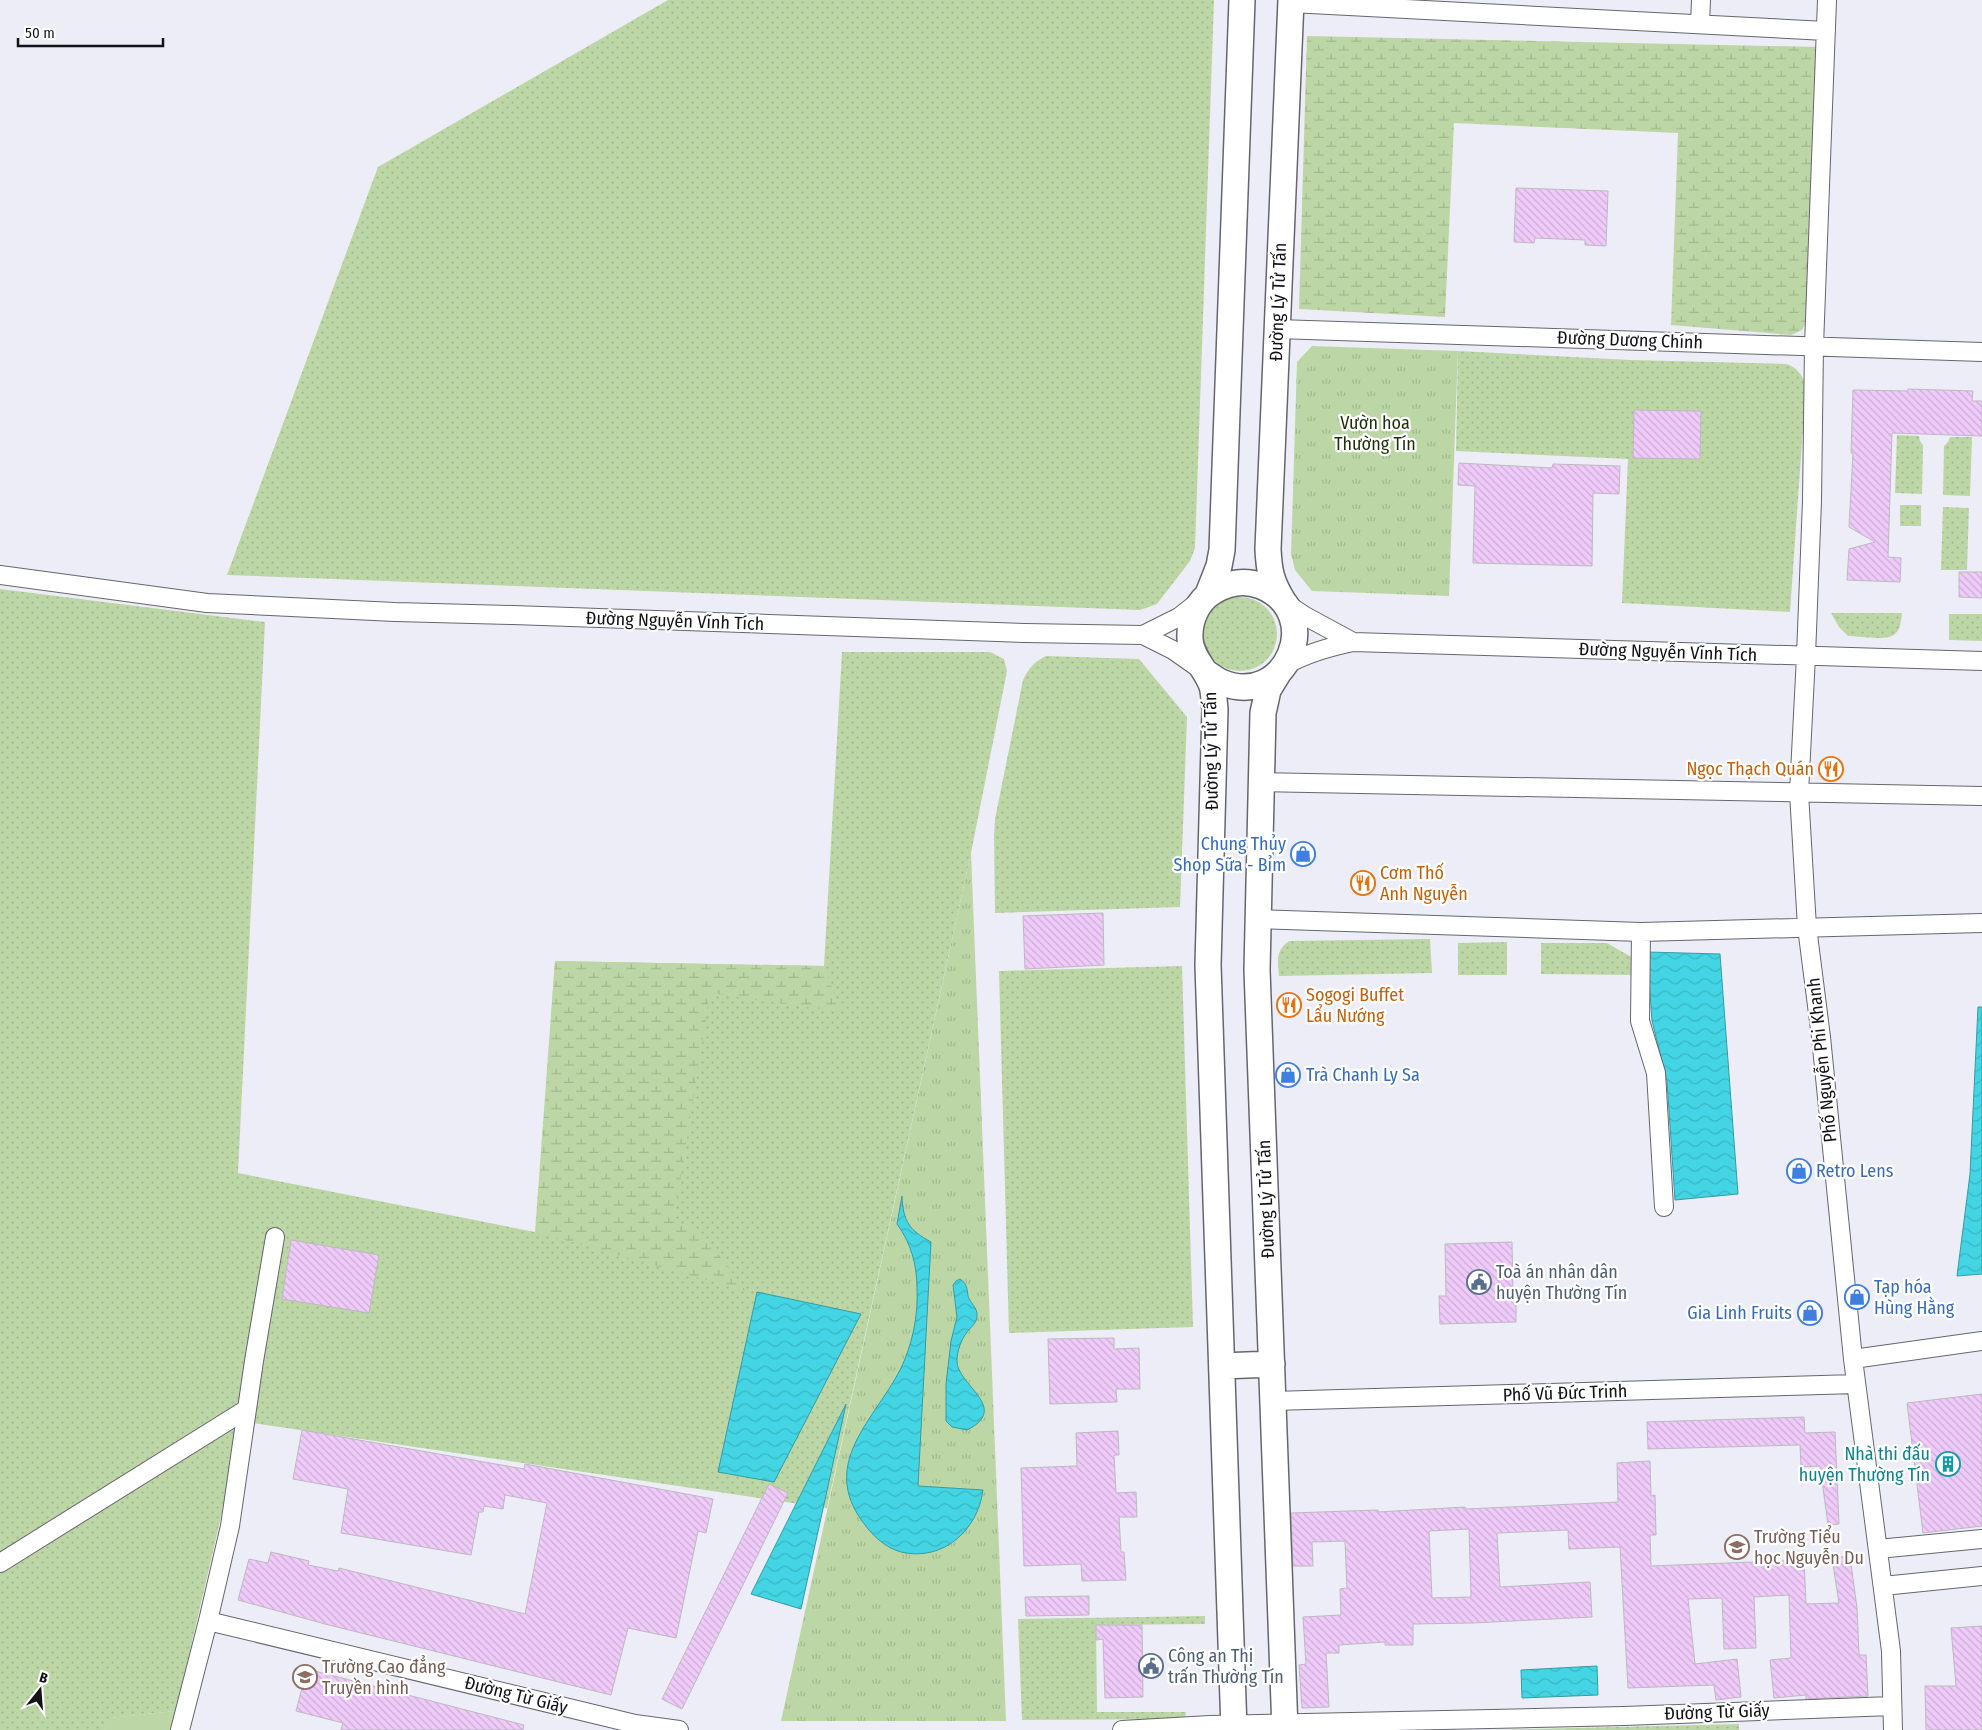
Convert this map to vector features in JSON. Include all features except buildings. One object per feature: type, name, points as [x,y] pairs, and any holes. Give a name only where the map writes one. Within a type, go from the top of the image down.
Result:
[{"type":"street","points":[[1205,672],[1195,657],[1190,640],[1191,622],[1197,607],[1208,594],[1220,566],[1222,550],[1242,0]]},
{"type":"street","points":[[1700,24],[1701,0]]},
{"type":"street","name":"Phố Nguyễn Phi Khanh","points":[[1827,0],[1814,346],[1812,491],[1799,793],[1807,928],[1821,1037],[1853,1359],[1891,1651],[1893,1730]]},
{"type":"street","points":[[1291,2],[1447,6],[1826,31]]},
{"type":"street","name":"Đường Lý Tử Tấn","points":[[1282,601],[1268,570],[1291,2]]},
{"type":"street","name":"Đường Dương Chính","points":[[1277,329],[1982,352]]},
{"type":"street","name":"Đường Nguyễn Vĩnh Tích","points":[[0,575],[207,603],[395,612],[1143,635]]},
{"type":"street","points":[[1143,635],[1179,617],[1208,594],[1222,586],[1238,582],[1255,584],[1270,590],[1282,601],[1305,616],[1353,642]]},
{"type":"street","points":[[1143,635],[1173,650],[1220,682],[1238,687],[1256,686],[1273,678],[1294,649],[1295,630],[1291,615],[1282,601]]},
{"type":"street","name":"Đường Nguyễn Vĩnh Tích","points":[[1282,668],[1303,656],[1329,646],[1353,642],[1982,661]]},
{"type":"street","name":"Đường Lý Tử Tấn","points":[[1282,668],[1268,690],[1263,713],[1257,970],[1285,1727]]},
{"type":"street","name":"Đường Lý Tử Tấn","points":[[1205,672],[1212,687],[1214,709],[1208,965],[1234,1727]]},
{"type":"street","points":[[1262,782],[1982,796]]},
{"type":"street","points":[[1258,919],[1641,932],[1982,923]]},
{"type":"street","points":[[1641,932],[1640,1021],[1656,1073],[1664,1207]]},
{"type":"street","points":[[180,1730],[230,1526],[275,1237]]},
{"type":"street","points":[[1853,1359],[1982,1341]]},
{"type":"street","points":[[1222,1366],[1272,1364]]},
{"type":"street","name":"Phố Vũ Đức Trinh","points":[[1273,1402],[1856,1384]]},
{"type":"street","points":[[0,1563],[247,1409]]},
{"type":"street","points":[[1878,1549],[1982,1540]]},
{"type":"street","points":[[1883,1586],[1982,1576]]},
{"type":"street","name":"Đường Từ Giấy","points":[[208,1620],[635,1724],[680,1730]]},
{"type":"street","name":"Đường Từ Giấy","points":[[1122,1730],[1285,1727],[1892,1706]]},
{"type":"green space","points":[[668,0],[1214,0],[1195,548],[1190,561],[1157,604],[1140,610],[227,575],[378,167]]},
{"type":"green space","points":[[1307,36],[1820,47],[1807,320],[1802,330],[1791,335],[1671,325],[1678,133],[1454,123],[1445,317],[1299,309]]},
{"type":"green space","name":"Vườn hoa Thường Tín","points":[[1312,346],[1458,351],[1449,596],[1312,591],[1295,570],[1291,554],[1297,362]]},
{"type":"green space","points":[[1458,351],[1631,360],[1786,364],[1796,369],[1806,385],[1790,612],[1622,603],[1628,459],[1456,451]]},
{"type":"green space","points":[[1897,435],[1919,436],[1923,445],[1922,494],[1895,493]]},
{"type":"green space","points":[[1950,437],[1972,437],[1970,496],[1943,495],[1944,446]]},
{"type":"green space","points":[[1900,505],[1921,505],[1921,526],[1900,526]]},
{"type":"green space","points":[[1943,507],[1969,508],[1967,570],[1941,570]]},
{"type":"green space","points":[[0,589],[265,622],[238,1173],[535,1232],[555,961],[824,966],[842,652],[990,652],[1004,659],[1007,671],[971,853],[827,1508],[239,1421],[220,1521],[176,1711],[109,1718],[105,1730],[0,1730]]},
{"type":"green space","points":[[1240,597],[1254,600],[1266,608],[1274,620],[1277,634],[1274,648],[1266,660],[1254,668],[1240,671],[1226,668],[1214,660],[1206,648],[1203,634],[1206,620],[1214,608],[1226,600]]},
{"type":"green space","points":[[1831,613],[1902,613],[1900,626],[1896,633],[1892,636],[1874,638],[1848,636],[1839,627]]},
{"type":"green space","points":[[1949,614],[1982,614],[1982,641],[1949,640]]},
{"type":"green space","points":[[1046,656],[1139,659],[1187,717],[1180,907],[995,913],[995,819],[1023,680],[1032,666]]},
{"type":"green space","points":[[971,853],[1006,1721],[781,1721]]},
{"type":"green space","points":[[1430,939],[1432,973],[1279,976],[1279,953],[1289,941]]},
{"type":"green space","points":[[1507,942],[1507,975],[1458,975],[1458,943]]},
{"type":"green space","points":[[1541,943],[1607,943],[1633,958],[1633,975],[1541,974]]},
{"type":"green space","points":[[555,961],[824,966],[840,1012],[710,993],[674,1220],[702,1233],[746,1291],[536,1232]]},
{"type":"green space","points":[[1182,966],[1193,1327],[1009,1333],[999,971]]},
{"type":"green space","points":[[1205,1616],[1205,1624],[1096,1625],[1097,1712],[1186,1712],[1185,1719],[1022,1720],[1018,1619]]},
{"type":"green space","points":[[176,1711],[172,1730],[105,1730],[108,1718]]},
{"type":"green space","points":[[1739,1724],[1739,1730],[1494,1730]]},
{"type":"water","points":[[1647,952],[1720,954],[1738,1194],[1675,1200],[1667,1081],[1652,1021]]},
{"type":"water","points":[[1978,1007],[1982,1007],[1982,1274],[1957,1276],[1970,1174]]},
{"type":"water","points":[[902,1196],[904,1212],[912,1229],[931,1242],[918,1486],[983,1490],[980,1505],[974,1518],[956,1540],[931,1552],[916,1554],[895,1550],[885,1545],[872,1533],[851,1501],[847,1479],[849,1458],[858,1438],[895,1379],[905,1359],[915,1324],[917,1306],[916,1271],[912,1254],[897,1224]]},
{"type":"water","points":[[960,1279],[966,1286],[969,1299],[976,1310],[977,1318],[961,1342],[957,1361],[959,1370],[983,1405],[984,1413],[979,1422],[967,1430],[952,1427],[946,1421],[946,1384],[951,1341],[957,1317],[953,1285]]},
{"type":"water","points":[[757,1292],[861,1314],[774,1482],[718,1472]]},
{"type":"water","points":[[846,1404],[801,1609],[751,1594]]},
{"type":"water","points":[[1597,1666],[1598,1695],[1522,1698],[1521,1670]]},
{"type":"place","name":"Ngọc Thạch Quán","points":[[1831,769]]},
{"type":"place","name":"Chung Thủy Shop Sữa - Bỉm","points":[[1303,854]]},
{"type":"place","name":"Cơm Thố Anh Nguyễn","points":[[1363,883]]},
{"type":"place","name":"Sogogi Buffet Lẩu Nướng","points":[[1289,1005]]},
{"type":"place","name":"Trà Chanh Ly Sa","points":[[1288,1075]]},
{"type":"place","name":"Retro Lens","points":[[1799,1171]]},
{"type":"place","name":"Toà án nhân dân huyện Thường Tín","points":[[1479,1282]]},
{"type":"place","name":"Tạp hóa Hùng Hằng","points":[[1857,1297]]},
{"type":"place","name":"Gia Linh Fruits","points":[[1810,1313]]},
{"type":"place","name":"Nhà thi đấu huyện Thường Tín","points":[[1948,1464]]},
{"type":"place","name":"Trường Tiểu học Nguyễn Du","points":[[1737,1547]]},
{"type":"place","name":"Công an Thị trấn Thường Tín","points":[[1151,1666]]},
{"type":"place","name":"Trường Cao đẳng Truyền hình","points":[[305,1677]]}]
